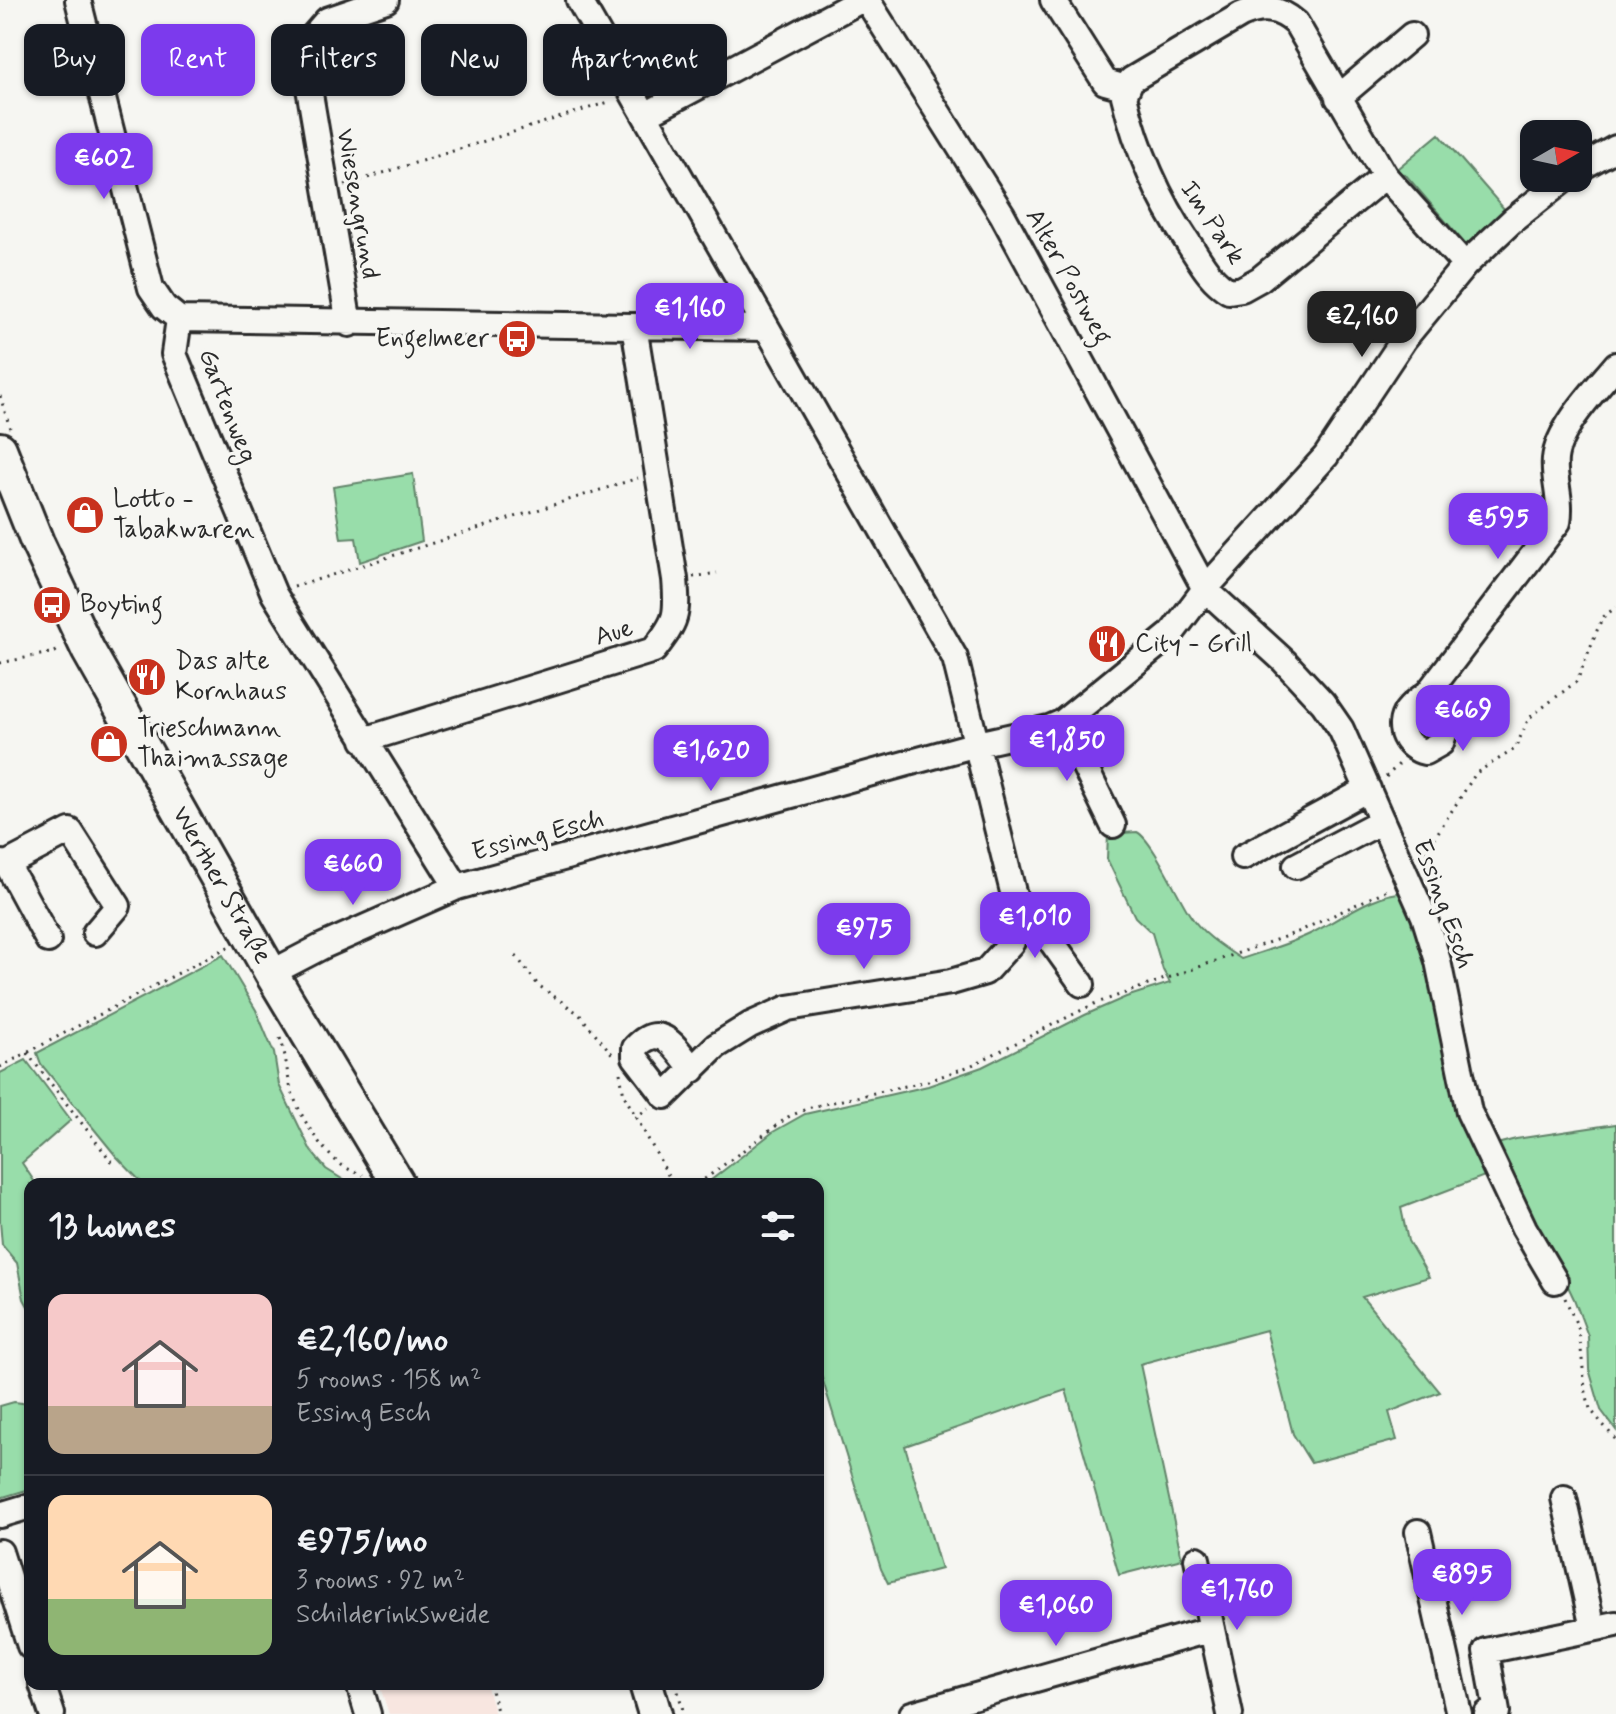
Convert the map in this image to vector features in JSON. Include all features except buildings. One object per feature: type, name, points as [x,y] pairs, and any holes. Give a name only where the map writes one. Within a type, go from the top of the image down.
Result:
[{"type":"main road","name":"Werther Straße","points":[[0,449],[37,542],[81,637],[271,973],[394,1178]]},
{"type":"main road","points":[[648,1690],[655,1714]]},
{"type":"street","name":"Gartenweg","points":[[78,0],[151,288],[164,307],[179,319],[174,354],[274,594],[457,887]]},
{"type":"street","name":"Wiesengrund","points":[[349,324],[309,88],[307,43],[327,20],[386,0]]},
{"type":"street","points":[[579,0],[955,658],[1017,908],[1012,942],[985,972],[951,982],[788,1008],[750,1025],[716,1046],[693,1070]]},
{"type":"street","points":[[641,104],[864,0]]},
{"type":"street","name":"Alter Postweg","points":[[864,0],[1002,214],[1205,589]]},
{"type":"street","points":[[1053,0],[1105,82],[1127,88],[1131,80],[1235,8],[1270,8],[1285,13],[1296,23],[1385,176],[1465,265]]},
{"type":"street","points":[[1338,98],[1412,35]]},
{"type":"street","name":"Im Park","points":[[1127,88],[1124,96],[1128,112],[1152,183],[1210,276],[1229,291],[1242,289],[1260,279],[1385,176]]},
{"type":"street","points":[[1592,161],[1616,148]]},
{"type":"street","name":"Essing Esch","points":[[271,973],[323,946],[457,887],[1063,722],[1171,634],[1205,589],[1326,456],[1404,339],[1465,265],[1548,192]]},
{"type":"street","points":[[179,319],[767,328]]},
{"type":"street","name":"Aue","points":[[364,740],[654,650],[672,627],[677,611],[675,579],[634,326]]},
{"type":"street","points":[[1428,693],[1444,720],[1445,735],[1441,743],[1425,752],[1411,747],[1402,732],[1405,713],[1428,693],[1558,522],[1561,503],[1555,464],[1557,443],[1616,365]]},
{"type":"street","name":"Essing Esch","points":[[1205,589],[1256,634],[1323,703],[1341,729],[1408,879],[1438,961],[1469,1112],[1524,1228],[1555,1281]]},
{"type":"street","points":[[1063,722],[1113,825]]},
{"type":"street","points":[[1243,857],[1368,789]]},
{"type":"street","points":[[1296,866],[1382,821]]},
{"type":"street","points":[[48,940],[2,865],[70,831],[118,906],[95,933]]},
{"type":"street","points":[[1017,908],[1039,924],[1082,984]]},
{"type":"street","points":[[1447,1657],[1604,1626],[1564,1498]]},
{"type":"street","points":[[0,1515],[24,1508]]},
{"type":"street","points":[[1418,1532],[1459,1714]]},
{"type":"street","points":[[0,1552],[24,1627]]},
{"type":"street","points":[[1197,1559],[1230,1714]]},
{"type":"street","points":[[912,1714],[958,1708],[1212,1629]]},
{"type":"street","points":[[1486,1651],[1497,1712],[1487,1714]]},
{"type":"street","points":[[44,1690],[52,1714]]},
{"type":"street","points":[[361,1690],[368,1714]]},
{"type":"path","points":[[327,191],[641,104]]},
{"type":"path","points":[[274,594],[657,472]]},
{"type":"path","points":[[706,1178],[769,1129],[811,1107],[928,1081],[970,1066],[1094,1004],[1298,932],[1408,879],[1476,773],[1515,749],[1529,718],[1577,681],[1602,618],[1616,607]]},
{"type":"path","points":[[0,663],[55,652],[81,637]]},
{"type":"path","points":[[1368,789],[1379,784],[1405,758],[1411,747]]},
{"type":"path","points":[[0,1067],[249,934]]},
{"type":"path","points":[[516,956],[538,985],[579,1014],[618,1061],[624,1095],[670,1178]]},
{"type":"path","points":[[27,1053],[112,1162]]},
{"type":"path","points":[[1555,1281],[1570,1305],[1579,1330],[1590,1409],[1616,1440]]},
{"type":"path","points":[[491,1690],[498,1714]]},
{"type":"path","points":[[678,1690],[684,1714]]},
{"type":"shaded area","points":[[381,1690],[488,1690],[495,1714],[389,1714]]},
{"type":"green space","points":[[1439,134],[1505,210],[1466,245],[1405,174],[1392,173]]},
{"type":"green space","points":[[413,474],[422,541],[360,562],[356,538],[341,539],[333,487]]},
{"type":"green space","points":[[1137,832],[1143,837],[1195,922],[1213,940],[1241,959],[1304,937],[1371,901],[1396,893],[1408,893],[1490,1174],[1401,1208],[1408,1241],[1429,1277],[1362,1297],[1440,1392],[1389,1412],[1397,1440],[1311,1463],[1293,1434],[1266,1330],[1140,1364],[1182,1559],[1119,1575],[1066,1390],[905,1446],[941,1569],[888,1583],[824,1384],[824,1178],[714,1178],[773,1132],[805,1114],[928,1086],[982,1067],[1085,1015],[1126,997],[1170,983],[1152,933],[1135,917],[1107,859],[1108,834]]},
{"type":"green space","points":[[223,955],[256,1010],[274,1053],[279,1085],[311,1151],[326,1169],[340,1178],[137,1178],[41,1064],[37,1053]]},
{"type":"green space","points":[[26,1060],[71,1120],[22,1163],[32,1178],[24,1178],[24,1299],[17,1263],[2,1245],[0,1073]]},
{"type":"green space","points":[[1616,1124],[1616,1430],[1601,1410],[1589,1369],[1588,1336],[1574,1299],[1555,1259],[1530,1221],[1493,1145]]},
{"type":"green space","points":[[24,1403],[24,1491],[0,1498],[0,1406]]},
{"type":"place","name":"Engelmeer","points":[[517,339]]},
{"type":"place","name":"Lotto - Tabakwaren","points":[[85,515]]},
{"type":"place","name":"Boyting","points":[[52,605]]},
{"type":"place","name":"City - Grill","points":[[1107,644]]},
{"type":"place","name":"Das alte Kornhaus","points":[[147,677]]},
{"type":"place","name":"Trieschmann Thaimassage","points":[[109,744]]}]
